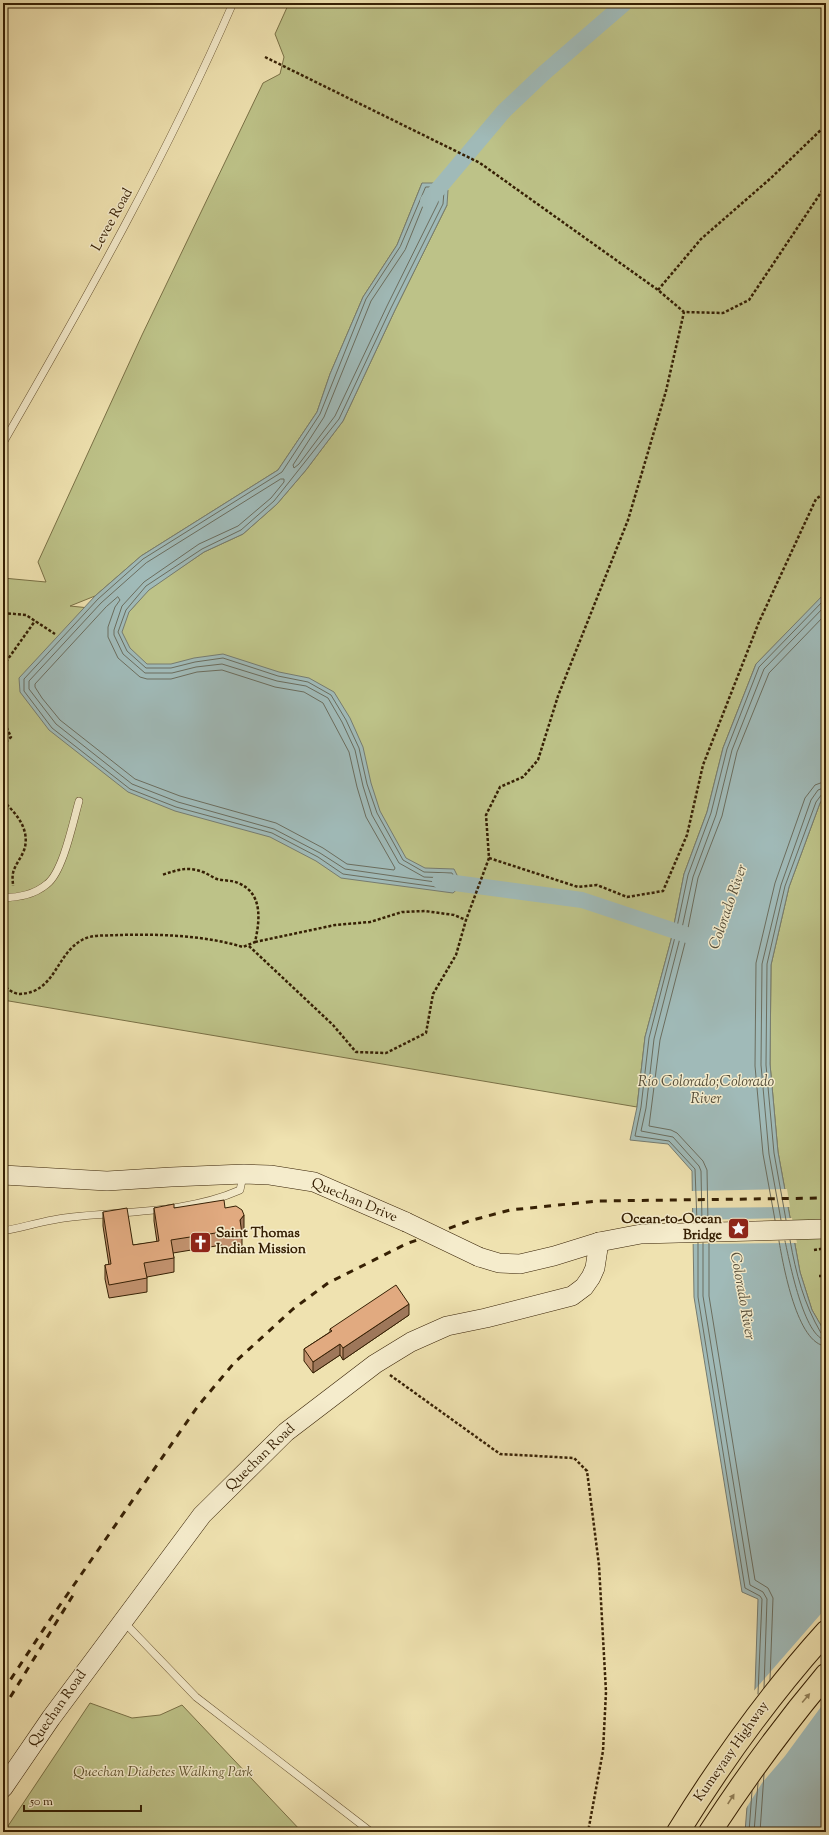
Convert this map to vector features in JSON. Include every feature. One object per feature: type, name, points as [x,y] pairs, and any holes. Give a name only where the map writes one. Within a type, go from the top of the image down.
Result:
[{"type":"highway","name":"Kumeyaay Highway","points":[[678,1832],[729,1754],[788,1675],[826,1632]]},
{"type":"highway","name":"Kumeyaay Highway","points":[[710,1832],[746,1776],[787,1722],[826,1675]]},
{"type":"street","name":"Quechan Drive","points":[[3,1175],[107,1181],[244,1174],[314,1182],[479,1256],[499,1262],[520,1264],[554,1256],[599,1242],[651,1232],[826,1229]]},
{"type":"street","name":"Quechan Road","points":[[3,1788],[51,1718],[122,1620],[202,1515],[286,1432],[375,1364],[411,1342],[447,1326],[486,1318],[572,1296],[584,1287],[591,1277],[596,1263],[599,1242]]},
{"type":"lane","name":"Levee Road","points":[[3,443],[66,334],[153,175],[234,3]]},
{"type":"lane","points":[[3,898],[25,896],[48,884],[57,872],[79,802]]},
{"type":"lane","points":[[3,1232],[69,1217],[157,1210],[219,1199],[240,1190],[244,1174]]},
{"type":"lane","points":[[122,1620],[196,1697],[371,1832]]},
{"type":"path","points":[[265,57],[480,163],[658,290],[684,312],[723,313],[750,300],[826,185]]},
{"type":"path","points":[[658,290],[701,239],[771,178],[826,125]]},
{"type":"path","points":[[249,946],[333,1025],[356,1052],[386,1053],[426,1033],[433,994],[456,955],[466,920],[489,858],[486,815],[500,787],[524,777],[538,760],[558,696],[628,520],[666,391],[684,312]]},
{"type":"path","points":[[489,858],[578,887],[597,885],[627,896],[664,891],[687,835],[703,765],[759,622],[816,499],[826,492]]},
{"type":"path","points":[[3,613],[26,615],[55,634]]},
{"type":"path","points":[[3,666],[35,621]]},
{"type":"path","points":[[3,713],[4,722],[11,737],[3,745]]},
{"type":"path","points":[[3,801],[15,812],[21,823],[26,838],[25,848],[13,873],[12,897]]},
{"type":"path","points":[[162,875],[179,869],[190,868],[217,878],[237,882],[249,889],[256,900],[259,923],[255,942]]},
{"type":"path","points":[[3,983],[9,990],[17,994],[31,993],[48,982],[65,955],[77,943],[91,937],[172,935],[229,943],[243,947],[249,946],[255,942],[336,925],[370,922],[402,912],[425,911],[454,915],[466,920]]},
{"type":"path","points":[[814,1250],[826,1248]]},
{"type":"path","points":[[819,1276],[826,1276]]},
{"type":"path","points":[[375,1364],[500,1454],[574,1458],[587,1471],[599,1565],[606,1692],[603,1751],[588,1832]]},
{"type":"green space","points":[[289,3],[826,3],[826,593],[756,664],[723,748],[707,812],[684,874],[671,940],[645,1037],[637,1107],[3,1000],[3,578],[46,582],[38,562],[142,335],[263,83],[280,74],[284,57],[275,34]],"holes":[[[422,183],[447,205],[395,310],[343,421],[306,470],[277,504],[243,534],[204,552],[149,589],[129,612],[70,606],[95,596],[141,556],[278,470],[317,412],[330,374],[363,297],[397,245]]]},
{"type":"green space","points":[[826,794],[826,1334],[812,1310],[800,1272],[778,1152],[770,1064],[771,965],[789,887],[820,803]]},
{"type":"green space","name":"Quechan Diabetes Walking Park","points":[[90,1703],[132,1718],[160,1715],[182,1705],[302,1832],[4,1832]]},
{"type":"water","points":[[422,183],[440,183],[448,190],[447,205],[395,310],[343,421],[306,470],[277,504],[243,534],[204,552],[149,590],[129,612],[122,632],[130,648],[147,664],[171,664],[194,658],[223,654],[279,672],[309,678],[334,692],[350,718],[363,747],[371,783],[380,811],[406,858],[425,868],[454,869],[462,885],[453,893],[341,878],[316,861],[270,837],[175,811],[128,792],[49,730],[20,692],[19,678],[95,596],[141,556],[278,470],[317,412],[330,374],[363,297],[397,245]]},
{"type":"water","name":"Río Colorado;Colorado River","points":[[826,592],[826,794],[820,803],[789,887],[771,965],[770,1064],[778,1152],[800,1272],[812,1310],[826,1334],[826,1832],[745,1832],[754,1718],[758,1599],[742,1592],[694,1297],[692,1171],[668,1144],[630,1140],[637,1107],[645,1037],[671,940],[684,874],[707,812],[723,748],[756,664]]},
{"type":"pier","points":[[787,1189],[790,1207],[691,1208],[691,1191]]},
{"type":"pier","points":[[792,1218],[797,1243],[692,1244],[691,1220]]},
{"type":"pier","points":[[826,1608],[826,1700],[785,1756],[762,1783],[745,1810],[752,1693]]},
{"type":"building","points":[[224,1200],[225,1208],[236,1206],[242,1210],[244,1215],[240,1220],[242,1234],[223,1237],[222,1232],[171,1240],[174,1258],[144,1263],[147,1278],[109,1285],[105,1265],[111,1264],[103,1212],[127,1208],[133,1245],[159,1241],[154,1208],[174,1204],[174,1208]]},
{"type":"building","points":[[396,1285],[409,1304],[343,1348],[340,1344],[313,1362],[304,1349],[332,1331],[330,1329]]},
{"type":"waterway","points":[[428,201],[504,111],[544,73],[625,3]]},
{"type":"waterway","points":[[440,881],[582,900],[693,937]]},
{"type":"railway","points":[[3,1691],[51,1618],[198,1406],[234,1363],[293,1309],[328,1283],[406,1244],[469,1221],[510,1210],[598,1201],[826,1198]]},
{"type":"railway","points":[[3,1709],[75,1592]]},
{"type":"place","name":"Ocean-to-Ocean Bridge","points":[[738,1228]]},
{"type":"place","name":"Saint Thomas Indian Mission","points":[[200,1242]]},
{"type":"water label","name":"Colorado River","points":[[729,907]]},
{"type":"water label","name":"Colorado River","points":[[742,1296]]}]
